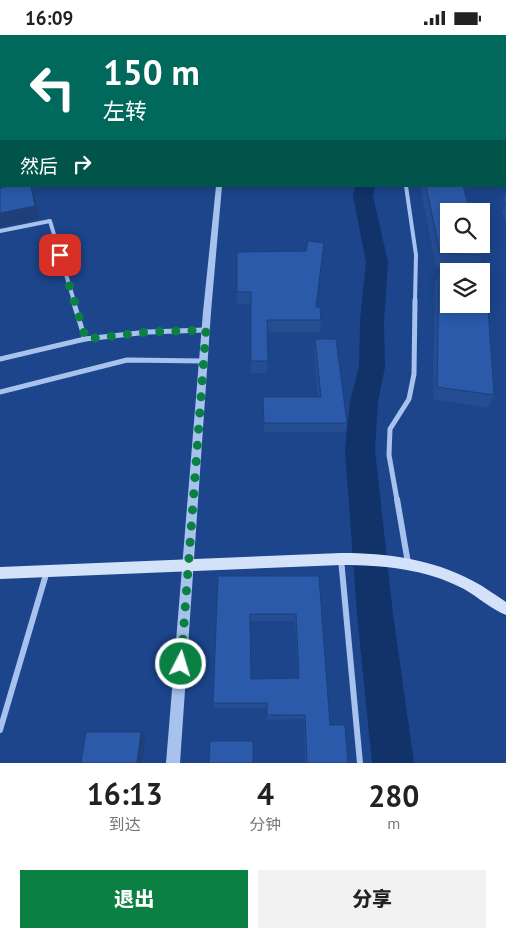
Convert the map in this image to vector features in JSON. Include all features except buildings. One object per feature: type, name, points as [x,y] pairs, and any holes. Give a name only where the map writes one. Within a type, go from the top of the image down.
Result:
[{"type":"main road","points":[[0,573],[346,559],[385,561],[408,563],[464,583],[506,609]]},
{"type":"street","points":[[173,763],[203,361],[219,187]]},
{"type":"street","points":[[406,187],[416,255],[414,374],[409,399],[390,429],[389,455],[408,563]]},
{"type":"street","points":[[0,231],[50,221],[86,339]]},
{"type":"street","points":[[0,359],[86,339],[148,332],[206,330]]},
{"type":"street","points":[[0,392],[127,360],[203,361]]},
{"type":"street","points":[[346,559],[360,763]]},
{"type":"street","points":[[0,730],[47,571]]},
{"type":"waterway","points":[[365,187],[363,196],[377,262],[372,321],[372,367],[364,401],[360,450],[375,614],[393,763]]},
{"type":"route","points":[[60,255],[86,339],[148,332],[206,330],[181,664]]}]
